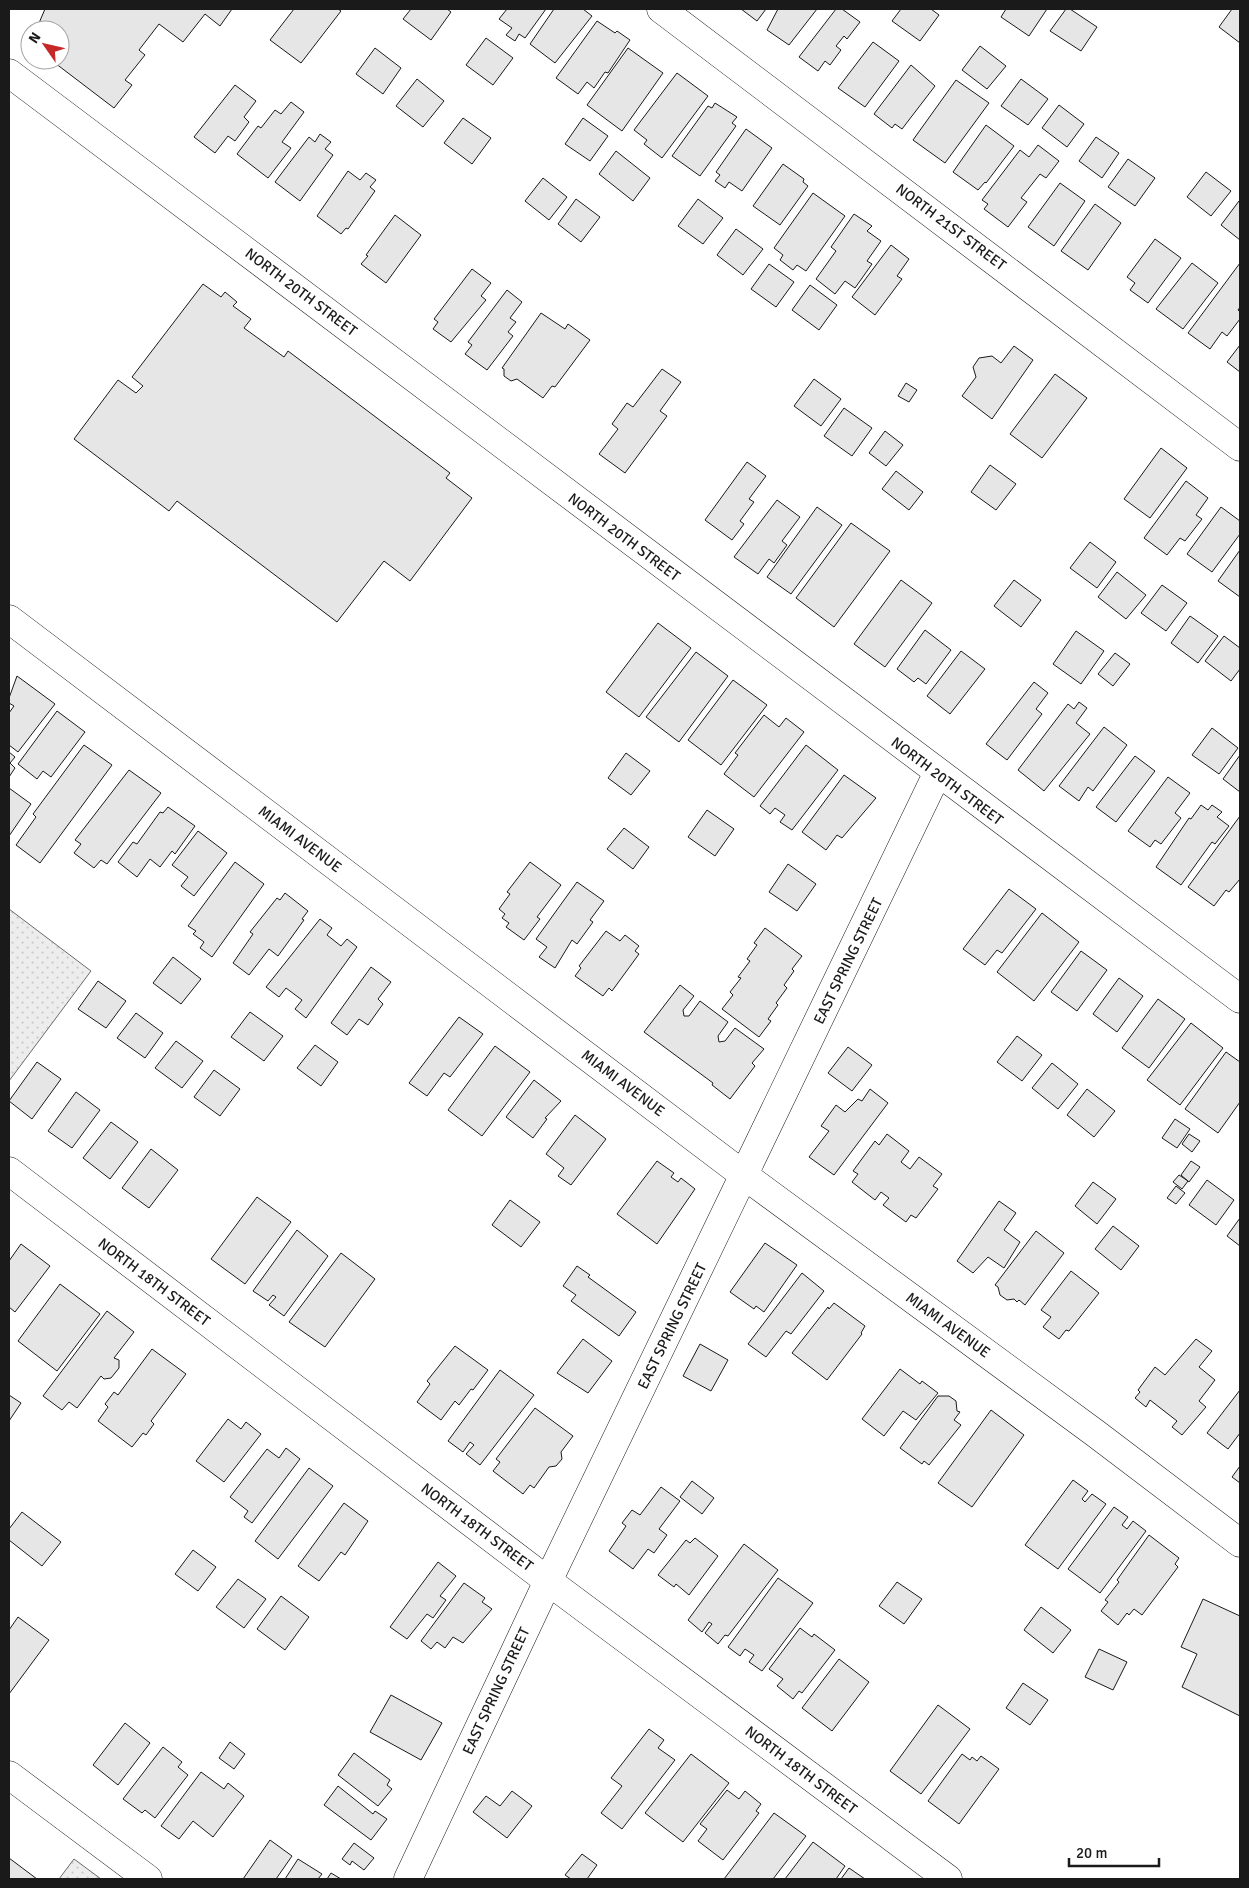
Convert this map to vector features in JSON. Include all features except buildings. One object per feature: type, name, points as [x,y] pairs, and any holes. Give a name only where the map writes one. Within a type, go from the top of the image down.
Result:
[{"type":"street","name":"NORTH 21ST STREET","points":[[661,9],[1240,447]]},
{"type":"street","name":"NORTH 20TH STREET","points":[[9,73],[938,774],[1240,999]]},
{"type":"street","name":"MIAMI AVENUE","points":[[9,619],[745,1176],[1095,1433],[1240,1543]]},
{"type":"street","name":"EAST SPRING STREET","points":[[408,1879],[548,1581],[938,774]]},
{"type":"street","name":"NORTH 18TH STREET","points":[[9,1171],[548,1581],[948,1879]]},
{"type":"street","points":[[9,1775],[148,1879]]},
{"type":"shaded area","points":[[9,909],[91,971],[9,1081]]},
{"type":"shaded area","points":[[74,1859],[101,1879],[59,1879]]}]
